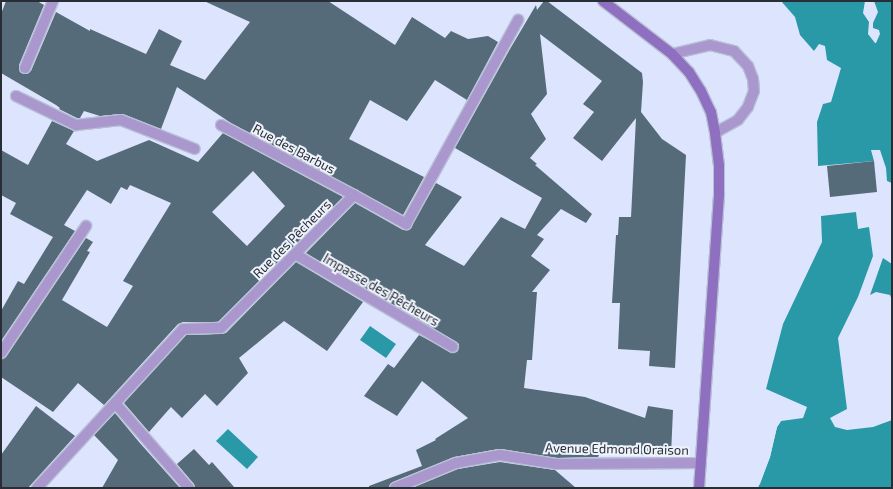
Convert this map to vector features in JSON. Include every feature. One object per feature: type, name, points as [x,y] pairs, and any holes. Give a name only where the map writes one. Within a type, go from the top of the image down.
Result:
[{"type":"main road","points":[[603,1],[672,54],[689,72],[701,90],[711,112],[720,165],[699,488]]},
{"type":"street","points":[[24,68],[53,1]]},
{"type":"street","points":[[354,195],[406,224],[518,20]]},
{"type":"street","points":[[672,54],[710,45],[734,51],[748,66],[753,79],[754,91],[748,107],[738,120],[715,133]]},
{"type":"street","points":[[16,96],[76,125],[121,120],[195,150]]},
{"type":"street","name":"Rue des Barbus","points":[[221,125],[354,195]]},
{"type":"street","name":"Rue des Pêcheurs","points":[[37,488],[183,329],[221,328],[354,195]]},
{"type":"street","points":[[1,353],[86,226]]},
{"type":"street","name":"Impasse des Pêcheurs","points":[[295,254],[453,347]]},
{"type":"street","points":[[115,403],[189,488]]},
{"type":"street","name":"Avenue Edmond Oraison","points":[[395,488],[456,463],[500,456],[556,464],[701,463]]},
{"type":"water","points":[[781,1],[865,1],[863,13],[869,22],[868,34],[876,43],[880,34],[879,30],[873,28],[873,23],[878,12],[874,1],[892,1],[892,183],[887,181],[886,168],[880,150],[871,150],[874,161],[818,166],[817,122],[823,104],[831,102],[841,68],[827,60],[825,46],[819,44],[814,51],[800,35],[795,17]]},
{"type":"water","points":[[856,212],[858,229],[869,227],[873,256],[858,297],[838,338],[847,409],[830,418],[835,427],[847,430],[873,427],[892,420],[892,488],[758,488],[770,457],[777,427],[781,421],[803,418],[807,407],[766,389],[783,324],[822,242],[821,216]]},
{"type":"water","points":[[883,258],[892,264],[892,300],[890,295],[876,292],[870,295]]},
{"type":"water","points":[[370,326],[396,344],[386,358],[360,340]]},
{"type":"water","points":[[228,429],[258,457],[247,469],[216,441]]},
{"type":"pier","points":[[779,421],[781,421],[777,427],[770,457],[760,484],[755,488],[768,457],[775,427]]},
{"type":"building","points":[[6,1],[37,1],[44,5],[19,65],[20,72],[25,74],[31,71],[56,12],[90,31],[90,29],[146,54],[159,29],[182,41],[170,65],[205,80],[250,22],[204,1],[328,1],[395,45],[412,17],[445,38],[451,31],[468,39],[488,36],[498,42],[467,100],[435,80],[407,121],[370,100],[349,139],[424,177],[403,215],[231,123],[177,87],[161,129],[123,114],[100,116],[84,111],[80,118],[77,118],[59,109],[60,108],[56,105],[1,73],[1,14]]},
{"type":"building","points":[[544,1],[547,1],[642,73],[643,82],[641,112],[662,139],[686,155],[675,368],[649,366],[650,351],[618,349],[620,303],[612,303],[616,235],[618,235],[619,217],[631,217],[636,118],[602,161],[573,138],[594,112],[583,104],[602,81],[540,34],[547,94],[531,114],[546,139],[530,158],[537,164],[535,165],[592,214],[586,223],[561,209],[537,235],[544,239],[531,256],[550,270],[532,292],[537,292],[532,360],[527,360],[524,388],[585,397],[645,418],[648,406],[673,410],[671,455],[600,453],[598,457],[556,458],[499,449],[454,457],[393,482],[389,488],[369,488],[369,486],[422,466],[416,450],[436,440],[435,439],[468,418],[422,381],[397,416],[364,396],[388,364],[394,368],[419,335],[453,353],[458,351],[459,344],[306,253],[355,203],[403,230],[409,230],[436,183],[462,197],[425,245],[464,266],[501,217],[525,229],[542,198],[455,148],[536,5],[537,10]]},
{"type":"building","points":[[52,121],[74,131],[66,144],[97,161],[149,140],[198,162],[223,133],[343,197],[218,322],[183,322],[178,324],[104,405],[78,383],[53,412],[1,377],[1,359],[6,357],[86,238],[93,242],[87,251],[90,252],[62,300],[107,327],[133,286],[123,281],[171,203],[130,185],[127,190],[121,187],[111,204],[87,190],[64,225],[75,231],[1,341],[1,311],[18,281],[24,284],[53,237],[10,214],[16,203],[1,195],[1,150],[28,165]],"holes":[[[253,171],[285,206],[247,246],[212,212]]]},
{"type":"building","points":[[874,161],[877,192],[830,197],[827,166]]},
{"type":"building","points":[[296,262],[363,302],[327,351],[284,321],[239,358],[248,373],[217,406],[205,394],[182,418],[171,407],[149,432],[124,403],[186,335],[226,333]]},
{"type":"building","points":[[36,406],[75,436],[28,488],[1,488],[1,455]]},
{"type":"building","points":[[115,413],[180,488],[102,488],[118,460],[94,435]]},
{"type":"building","points":[[194,449],[209,465],[212,462],[235,488],[195,488],[194,484],[177,464]]},
{"type":"building","points":[[500,462],[555,470],[576,488],[412,488],[458,469]]}]
